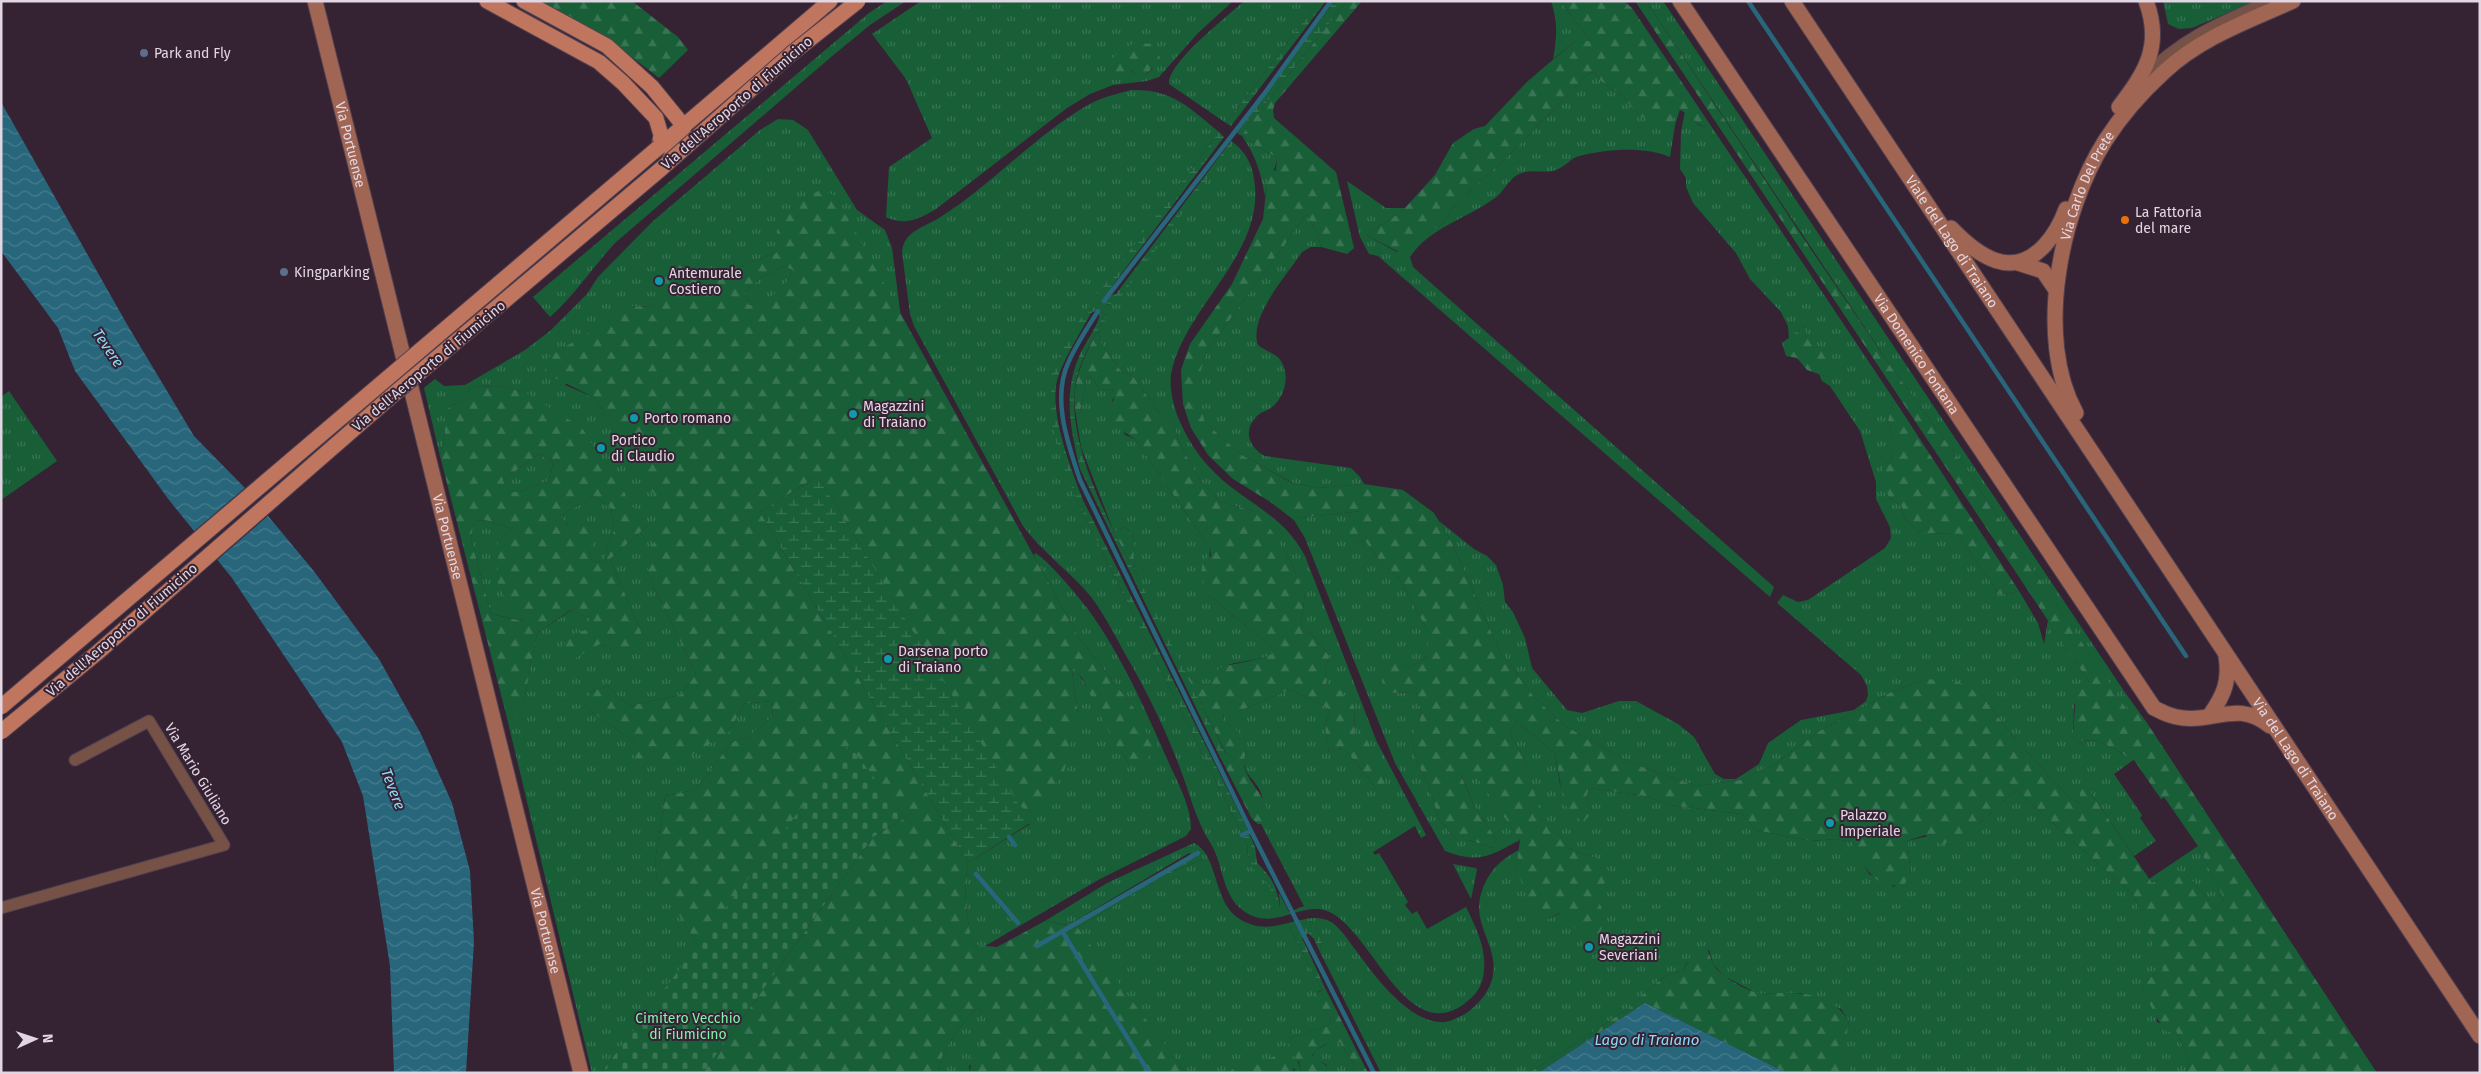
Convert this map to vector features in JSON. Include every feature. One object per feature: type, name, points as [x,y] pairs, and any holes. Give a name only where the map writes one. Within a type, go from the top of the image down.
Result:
[{"type":"main road","points":[[487,1],[600,62],[640,100],[659,125],[661,135],[658,147]]},
{"type":"main road","points":[[524,1],[607,46],[652,87],[683,125],[683,137],[662,168]]},
{"type":"main road","name":"Via dell'Aeroporto di Fiumicino","points":[[1,706],[830,1]]},
{"type":"main road","name":"Via dell'Aeroporto di Fiumicino","points":[[1,732],[97,653],[394,394],[662,168],[791,54],[858,1]]},
{"type":"street","name":"Via Portuense","points":[[315,1],[581,1073]]},
{"type":"street","name":"Via Domenico Fontana","points":[[1680,1],[2154,708],[2168,715],[2185,718],[2210,715]]},
{"type":"street","name":"Viale del Lago di Traiano","points":[[1792,1],[2112,482]]},
{"type":"street","points":[[2136,86],[2146,70],[2151,51],[2151,20],[2146,1]]},
{"type":"street","name":"Via Carlo Del Prete","points":[[2018,264],[2030,260],[2058,228],[2087,157],[2112,116],[2136,86],[2177,46],[2206,29],[2269,1]]},
{"type":"street","name":"Via Carlo Del Prete","points":[[2096,457],[2092,442],[2069,400],[2060,376],[2055,342],[2056,290],[2068,229],[2086,179],[2105,142],[2123,117],[2164,72],[2210,39],[2293,1]]},
{"type":"street","points":[[1926,201],[1961,238],[1980,253],[2001,262],[2018,264],[2043,271],[2056,290]]},
{"type":"street","name":"Via del Lago di Traiano","points":[[2112,482],[2480,1036]]},
{"type":"street","points":[[2210,715],[2223,697],[2227,684],[2226,654]]},
{"type":"street","points":[[2210,715],[2248,714],[2260,718],[2277,731]]},
{"type":"street","name":"Via Mario Giuliano","points":[[1,908],[224,845],[149,721],[75,760]]},
{"type":"green space","points":[[541,1],[632,1],[678,37],[688,50],[659,78],[602,37]]},
{"type":"green space","points":[[887,1],[906,1],[870,25],[831,57],[615,243],[567,300],[550,317],[533,297],[869,13]]},
{"type":"green space","points":[[921,1],[1233,1],[1198,33],[1159,77],[1147,81],[1113,85],[1090,94],[1067,108],[936,209],[924,216],[906,221],[893,220],[886,217],[889,167],[932,138],[906,79],[872,34]],"holes":[[[1153,68],[1143,78],[1129,70]]]},
{"type":"green space","points":[[1244,1],[1319,1],[1226,123],[1169,84],[1171,75],[1188,52]]},
{"type":"green space","points":[[1319,1],[1326,1],[1231,126],[1226,123]]},
{"type":"green space","points":[[1334,1],[1347,1],[1247,127],[1242,136],[1237,133]]},
{"type":"green space","points":[[1347,1],[1362,1],[1275,103],[1273,110],[1274,118],[1336,172],[1354,248],[1347,254],[1321,247],[1317,231],[1306,215],[1207,351],[1195,389],[1205,422],[1240,454],[1292,483],[1319,488],[1364,484],[1403,490],[1434,513],[1452,543],[1499,650],[1534,697],[1565,726],[1631,763],[1696,786],[1740,780],[1773,765],[1821,730],[1893,691],[1927,679],[1959,682],[1983,696],[2012,736],[2069,797],[2080,803],[2080,785],[2087,787],[2152,883],[2177,870],[2187,875],[2216,908],[2224,899],[2198,846],[2164,797],[2161,799],[2134,760],[2132,761],[2122,753],[2097,740],[2076,741],[2073,736],[2076,691],[2089,682],[1635,1],[1646,1],[1810,248],[1892,368],[1962,463],[2127,710],[2124,691],[2147,723],[2377,1073],[2185,1073],[2190,1063],[2176,1031],[2167,1032],[2142,989],[2150,977],[2163,970],[2134,896],[2016,790],[1979,824],[1942,845],[1925,835],[1907,841],[1911,873],[1904,885],[1894,886],[1877,880],[1871,874],[1860,859],[1852,842],[1835,839],[1810,841],[1756,830],[1742,814],[1670,805],[1645,796],[1589,788],[1586,797],[1592,812],[1583,823],[1564,804],[1555,753],[1516,721],[1510,734],[1525,760],[1539,808],[1569,849],[1596,858],[1611,873],[1596,896],[1607,920],[1597,936],[1586,939],[1559,913],[1548,919],[1536,918],[1516,869],[1520,840],[1469,766],[1461,775],[1474,806],[1497,840],[1493,848],[1469,840],[1457,840],[1439,819],[1428,784],[1417,762],[1411,738],[1421,716],[1416,692],[1391,693],[1382,682],[1383,663],[1402,664],[1411,668],[1428,656],[1428,632],[1399,578],[1381,562],[1365,541],[1352,543],[1338,537],[1345,521],[1362,522],[1361,511],[1300,518],[1285,511],[1233,479],[1208,455],[1191,428],[1183,404],[1181,370],[1190,344],[1232,284],[1263,219],[1268,173],[1276,170],[1277,158],[1242,136],[1247,127]]},
{"type":"green space","points":[[1551,1],[1560,1],[1591,41],[1575,41],[1553,59],[1556,30]]},
{"type":"green space","points":[[1560,1],[1624,1],[1632,8],[1707,120],[1705,127],[1678,109],[1671,125],[1658,126],[1646,120],[1632,108],[1622,95],[1601,81],[1595,72],[1589,73],[1509,155],[1456,204],[1442,224],[1411,244],[1405,255],[1366,235],[1405,208],[1435,175],[1453,143],[1474,129],[1485,126],[1528,81],[1575,41],[1591,41]]},
{"type":"green space","points":[[1646,1],[1663,1],[2124,691],[2128,712],[1962,463],[1892,368]]},
{"type":"green space","points":[[2163,1],[2255,1],[2192,28],[2179,29],[2168,24]]},
{"type":"green space","points":[[1135,43],[1155,44],[1160,58],[1143,79],[1130,70],[1118,81],[1110,77],[1105,67],[1121,49]]},
{"type":"green space","points":[[1595,72],[1601,81],[1622,95],[1632,108],[1646,120],[1680,109],[1675,125],[1670,157],[1638,150],[1601,152],[1576,157],[1556,170],[1523,172],[1515,176],[1495,198],[1428,238],[1410,257],[1413,267],[1774,587],[1770,597],[1378,256],[1369,254],[1360,237],[1347,181],[1386,208],[1405,208],[1366,235],[1397,252],[1442,224],[1456,204],[1509,155],[1589,73]]},
{"type":"green space","points":[[1131,90],[1146,90],[1169,96],[1189,107],[1219,132],[1097,295],[1108,305],[1234,143],[1248,159],[1252,168],[1255,206],[1248,231],[1237,255],[1191,326],[1179,349],[1171,374],[1173,399],[1185,432],[1195,450],[1208,466],[1231,487],[1281,525],[1298,544],[1305,556],[1376,740],[1426,835],[1421,838],[1415,826],[1373,852],[1375,855],[1379,853],[1408,902],[1405,905],[1412,914],[1417,911],[1427,929],[1466,907],[1473,922],[1480,938],[1483,953],[1484,970],[1482,981],[1478,990],[1468,1001],[1443,1013],[1424,1010],[1406,997],[1343,921],[1327,911],[1306,910],[1285,916],[1263,918],[1251,915],[1240,908],[1234,901],[1226,886],[1215,852],[1197,817],[1164,729],[1113,631],[1092,598],[1039,545],[1023,526],[914,326],[910,314],[902,252],[906,239],[915,231],[939,218],[977,191],[1068,117],[1093,102]],"holes":[[[1095,306],[1107,316],[1098,330],[1101,343],[1121,371],[1133,376],[1156,409],[1174,426],[1180,444],[1199,479],[1219,501],[1253,511],[1287,554],[1305,593],[1301,625],[1317,640],[1329,656],[1325,671],[1327,687],[1354,706],[1355,736],[1380,793],[1348,753],[1341,748],[1329,752],[1325,725],[1330,710],[1320,704],[1291,689],[1237,712],[1224,712],[1223,721],[1236,730],[1246,752],[1244,766],[1262,796],[1264,824],[1261,824],[1304,906],[1289,912],[1279,893],[1280,907],[1265,879],[1248,857],[1247,844],[1077,501],[1063,463],[1053,423],[1051,403],[1052,383],[1056,364],[1067,340]]]},
{"type":"green space","points":[[1685,111],[1699,125],[1705,127],[1707,120],[1897,404],[1893,402],[1888,420],[1894,442],[1891,462],[1885,463],[1889,497],[1902,507],[1905,519],[1920,533],[1957,534],[2000,595],[2019,591],[2038,623],[2044,644],[2048,620],[2089,682],[2074,705],[2073,736],[2076,741],[2097,740],[2122,753],[2132,761],[2114,774],[2142,815],[2140,818],[2156,841],[2134,856],[2087,787],[2080,786],[2080,803],[2069,797],[2012,736],[1983,696],[1927,679],[1893,691],[1821,730],[1773,765],[1740,780],[1696,786],[1631,763],[1565,726],[1534,697],[1499,650],[1452,543],[1439,521],[1474,549],[1487,556],[1496,565],[1503,585],[1505,602],[1513,612],[1525,638],[1532,668],[1567,710],[1582,713],[1619,701],[1636,701],[1678,724],[1694,737],[1715,774],[1724,779],[1736,779],[1759,764],[1768,743],[1801,720],[1854,710],[1866,701],[1868,695],[1867,686],[1861,675],[1777,603],[1783,595],[1798,602],[1808,600],[1885,548],[1891,538],[1890,527],[1876,499],[1876,482],[1860,431],[1830,386],[1822,381],[1819,374],[1824,376],[1817,346],[1806,336],[1803,317],[1798,331],[1789,339],[1788,326],[1781,312],[1750,279],[1736,253],[1693,203],[1686,187],[1686,178],[1680,169],[1681,132]]},
{"type":"green space","points":[[778,119],[793,120],[808,130],[857,210],[885,230],[892,248],[901,318],[836,196],[777,230],[777,252],[721,274],[679,265],[662,278],[661,298],[653,307],[630,306],[565,385],[595,398],[671,520],[650,579],[696,674],[680,695],[629,706],[608,686],[589,692],[589,710],[636,743],[729,732],[744,704],[771,701],[773,716],[748,737],[732,742],[695,790],[665,796],[655,861],[657,878],[698,946],[601,1073],[592,1073],[507,718],[522,711],[537,633],[572,610],[589,618],[600,644],[615,650],[641,632],[610,559],[646,527],[525,392],[501,386],[471,387],[461,400],[445,410],[445,432],[440,456],[424,388],[435,379],[444,386],[465,385],[525,350],[550,331],[587,294],[598,277],[652,222],[760,130]]},
{"type":"green space","points":[[1219,132],[1224,137],[1113,285],[1111,295],[1116,294],[1231,141],[1234,143],[1115,305],[1104,302],[1099,298],[1098,293]]},
{"type":"green space","points":[[1242,136],[1277,158],[1265,197],[1257,165]]},
{"type":"green space","points":[[821,190],[836,196],[1079,638],[1138,713],[1154,750],[1144,763],[1129,764],[1113,740],[1082,678],[1071,665],[1078,714],[1064,772],[1035,814],[1019,806],[818,476],[760,512],[968,863],[966,904],[973,945],[997,947],[1045,921],[1077,927],[1186,1073],[970,1073],[971,1059],[982,1053],[979,1036],[991,1027],[978,1007],[959,1028],[947,1047],[942,1056],[940,1073],[703,1073],[873,837],[905,818],[849,746],[698,946],[657,879],[655,861],[665,796],[695,790],[732,742],[748,737],[773,716],[771,701],[744,704],[729,732],[682,761],[635,758],[636,743],[589,710],[589,692],[608,686],[629,706],[680,695],[696,674],[650,579],[645,555],[670,520],[595,398],[545,373],[546,359],[630,306],[653,307],[661,298],[661,278],[679,265],[721,274],[777,252],[777,230],[796,200]],"holes":[[[783,266],[793,270],[786,283],[776,293],[749,305],[744,293],[758,280]]]},
{"type":"green space","points":[[1306,215],[1317,231],[1321,247],[1311,247],[1302,252],[1271,297],[1259,322],[1256,334],[1258,345],[1280,360],[1284,369],[1285,381],[1282,393],[1276,404],[1253,421],[1250,427],[1249,438],[1255,448],[1265,456],[1351,468],[1364,484],[1319,488],[1293,483],[1240,454],[1205,422],[1194,389],[1207,351]]},
{"type":"green space","points":[[783,266],[793,270],[786,284],[776,294],[749,305],[744,293],[758,280]]},
{"type":"green space","points":[[1090,305],[1095,306],[1107,316],[1079,369],[1075,388],[1075,415],[1088,472],[1113,530],[1226,754],[1219,755],[1080,469],[1071,427],[1071,386],[1078,359],[1099,318],[1099,313],[1095,311],[1091,313],[1066,358],[1056,387],[1058,420],[1072,472],[1083,500],[1246,826],[1255,847],[1257,863],[1267,873],[1273,884],[1278,895],[1280,909],[1265,879],[1249,865],[1247,844],[1077,501],[1065,471],[1052,421],[1050,389],[1052,373],[1063,346]]},
{"type":"green space","points":[[1803,315],[1806,336],[1830,355],[1830,369],[1824,376],[1807,370],[1797,358],[1786,356],[1782,343],[1798,331]]},
{"type":"green space","points":[[1098,330],[1101,343],[1121,371],[1133,376],[1156,409],[1174,426],[1180,444],[1199,479],[1219,501],[1253,511],[1269,527],[1287,554],[1305,593],[1301,625],[1317,640],[1329,656],[1325,671],[1327,687],[1339,689],[1354,706],[1355,736],[1367,740],[1378,764],[1386,792],[1380,793],[1348,753],[1340,748],[1329,753],[1325,725],[1330,710],[1291,689],[1237,712],[1224,712],[1223,721],[1237,730],[1246,742],[1244,768],[1267,806],[1270,820],[1264,824],[1258,824],[1252,819],[1219,755],[1226,753],[1186,675],[1202,685],[1209,684],[1219,668],[1263,658],[1272,654],[1268,644],[1206,593],[1201,574],[1203,560],[1211,556],[1210,548],[1135,439],[1116,427],[1111,409],[1115,394],[1112,389],[1100,390],[1093,379],[1087,376],[1080,412],[1076,415],[1075,392],[1077,381],[1083,360]]},
{"type":"green space","points":[[1087,376],[1093,379],[1100,390],[1111,389],[1116,394],[1112,400],[1125,435],[1135,439],[1210,548],[1206,593],[1268,644],[1273,654],[1268,657],[1230,664],[1209,684],[1202,685],[1186,675],[1137,577],[1133,538],[1124,527],[1114,532],[1081,447],[1076,415],[1080,412]]},
{"type":"green space","points":[[501,386],[525,392],[582,428],[646,527],[610,559],[641,632],[642,652],[615,650],[600,644],[572,660],[560,651],[570,635],[592,628],[589,618],[571,610],[537,633],[522,712],[507,718],[440,456],[445,432],[445,410],[461,400],[471,387]],"holes":[[[539,454],[553,462],[550,480],[520,492],[508,492],[503,480]],[[594,496],[611,508],[614,531],[608,541],[605,562],[592,561],[589,551],[598,532],[586,522],[569,527],[560,516]],[[485,520],[513,529],[498,542],[498,585],[511,608],[523,621],[491,614],[471,539],[474,521]]]},
{"type":"green space","points":[[9,391],[57,461],[1,500],[1,397]]},
{"type":"green space","points":[[1893,402],[1897,404],[2019,591],[2000,595],[1957,534],[1920,533],[1905,519],[1902,507],[1889,497],[1880,476],[1885,463],[1891,462],[1894,442],[1888,420]]},
{"type":"green space","points":[[539,454],[553,462],[550,480],[520,492],[508,493],[503,480]]},
{"type":"green space","name":"Darsena porto di Traiano","points":[[818,476],[1030,823],[968,863],[760,512]]},
{"type":"green space","points":[[594,496],[611,508],[614,531],[608,541],[605,562],[592,561],[589,551],[560,516]]},
{"type":"green space","points":[[1269,501],[1300,518],[1361,511],[1363,522],[1352,543],[1365,541],[1381,562],[1399,578],[1428,632],[1428,656],[1411,668],[1402,664],[1391,693],[1416,692],[1421,715],[1411,738],[1417,762],[1428,784],[1439,819],[1457,840],[1468,840],[1493,848],[1497,840],[1474,806],[1461,774],[1469,765],[1520,840],[1484,856],[1467,857],[1445,851],[1395,763],[1305,538],[1294,520]]},
{"type":"green space","points":[[485,520],[513,529],[524,621],[491,614],[471,539],[474,521]]},
{"type":"green space","points":[[1124,527],[1133,538],[1137,577],[1114,532]]},
{"type":"green space","points":[[1035,553],[1054,570],[1083,602],[1122,663],[1183,794],[1189,811],[1191,829],[1186,836],[1100,879],[985,946],[973,945],[966,904],[968,863],[1030,824],[1019,806],[1035,814],[1078,714],[1071,664],[1087,688],[1129,764],[1138,713],[1079,638],[1034,556]]},
{"type":"green space","points":[[1516,721],[1555,753],[1560,785],[1592,812],[1586,797],[1589,788],[1645,796],[1670,805],[1742,814],[1756,830],[1810,841],[1835,839],[1852,842],[1869,874],[1894,887],[1911,873],[1907,841],[1979,824],[2016,790],[2134,896],[2164,970],[2150,977],[2142,989],[2156,1013],[2157,1022],[2176,1031],[2190,1063],[2185,1073],[1852,1073],[1835,1049],[1847,1034],[1849,1021],[1841,1009],[1801,993],[1758,994],[1724,976],[1713,964],[1709,950],[1687,962],[1683,971],[1664,977],[1631,1007],[1529,1073],[1381,1073],[1320,952],[1322,940],[1312,921],[1290,928],[1322,990],[1318,992],[1318,1005],[1331,1017],[1329,1025],[1289,1038],[1301,1073],[1294,1073],[1295,1069],[1260,1064],[1228,1073],[1186,1073],[1077,928],[1161,877],[1203,859],[1189,853],[1068,925],[1045,921],[1107,883],[1194,843],[1202,849],[1207,857],[1224,901],[1238,918],[1264,927],[1310,918],[1331,922],[1342,932],[1385,987],[1411,1011],[1425,1019],[1440,1022],[1456,1019],[1479,1002],[1489,987],[1493,975],[1492,955],[1480,918],[1479,908],[1480,898],[1489,875],[1499,864],[1519,850],[1516,869],[1548,919],[1596,896],[1596,858],[1569,849],[1538,808],[1525,760],[1510,734]]},
{"type":"green space","name":"Cimitero Vecchio di Fiumicino","points":[[849,745],[905,818],[873,837],[703,1073],[601,1073]]},
{"type":"green space","points":[[2198,846],[2224,899],[2216,908],[2187,875],[2162,878],[2152,883],[2149,879]]},
{"type":"green space","points":[[1198,850],[1203,859],[1161,877],[1077,928],[1068,925]]},
{"type":"green space","points":[[1453,864],[1476,868],[1471,899]]},
{"type":"green space","points":[[1312,921],[1322,940],[1320,952],[1314,939],[1308,933],[1302,938],[1325,988],[1322,990],[1290,928]]},
{"type":"green space","points":[[1702,945],[1708,951],[1716,968],[1726,977],[1746,989],[1762,994],[1808,994],[1818,996],[1834,1005],[1849,1021],[1847,1034],[1836,1049],[1852,1073],[1787,1073],[1645,1003],[1538,1073],[1529,1073],[1631,1007],[1642,995],[1667,975],[1683,971],[1694,949]]},
{"type":"green space","points":[[1325,988],[1368,1073],[1356,1073],[1352,1061],[1340,1042],[1324,1045],[1312,1056],[1327,1066],[1325,1073],[1301,1073],[1299,1062],[1287,1051],[1289,1038],[1329,1025],[1331,1017],[1318,1005],[1315,995]]},
{"type":"green space","points":[[978,1007],[991,1027],[982,1053],[969,1066],[970,1073],[940,1073],[942,1056],[947,1047],[959,1028]]},
{"type":"green space","points":[[1331,1042],[1340,1042],[1352,1061],[1356,1073],[1325,1073],[1327,1065],[1312,1057],[1316,1050]]},
{"type":"green space","points":[[1278,1054],[1291,1059],[1294,1073],[1228,1073],[1238,1065],[1254,1066]]},
{"type":"water","name":"Tevere","points":[[1,102],[128,326],[194,436],[244,487],[313,570],[379,659],[421,734],[452,803],[470,871],[474,942],[466,1073],[394,1073],[390,966],[363,796],[342,742],[232,578],[169,500],[75,371],[58,328],[1,251]]},
{"type":"water","name":"Lago di Traiano","points":[[1645,1003],[1787,1073],[1538,1073]]},
{"type":"pier","points":[[247,486],[270,514],[216,561],[192,533]]},
{"type":"waterway","points":[[1104,301],[1264,94],[1331,1]]},
{"type":"waterway","points":[[1748,1],[2186,656]]},
{"type":"waterway","points":[[1098,311],[1069,361],[1061,390],[1061,405],[1066,436],[1080,480],[1251,831],[1374,1073]]},
{"type":"waterway","points":[[1242,835],[1251,831]]},
{"type":"waterway","points":[[1009,837],[1015,845]]},
{"type":"waterway","points":[[1037,946],[1198,853]]},
{"type":"waterway","points":[[976,874],[1018,923]]},
{"type":"waterway","points":[[1062,931],[1149,1073]]},
{"type":"place","name":"Park and Fly","points":[[144,53]]},
{"type":"place","name":"La Fattoria del mare","points":[[2125,220]]},
{"type":"place","name":"Kingparking","points":[[284,272]]},
{"type":"place","name":"Antemurale Costiero","points":[[659,281]]},
{"type":"place","name":"Magazzini di Traiano","points":[[853,414]]},
{"type":"place","name":"Porto romano","points":[[634,418]]},
{"type":"place","name":"Portico di Claudio","points":[[601,448]]},
{"type":"place","name":"Darsena porto di Traiano","points":[[888,659]]},
{"type":"place","name":"Palazzo Imperiale","points":[[1830,823]]},
{"type":"place","name":"Magazzini Severiani","points":[[1589,947]]}]
